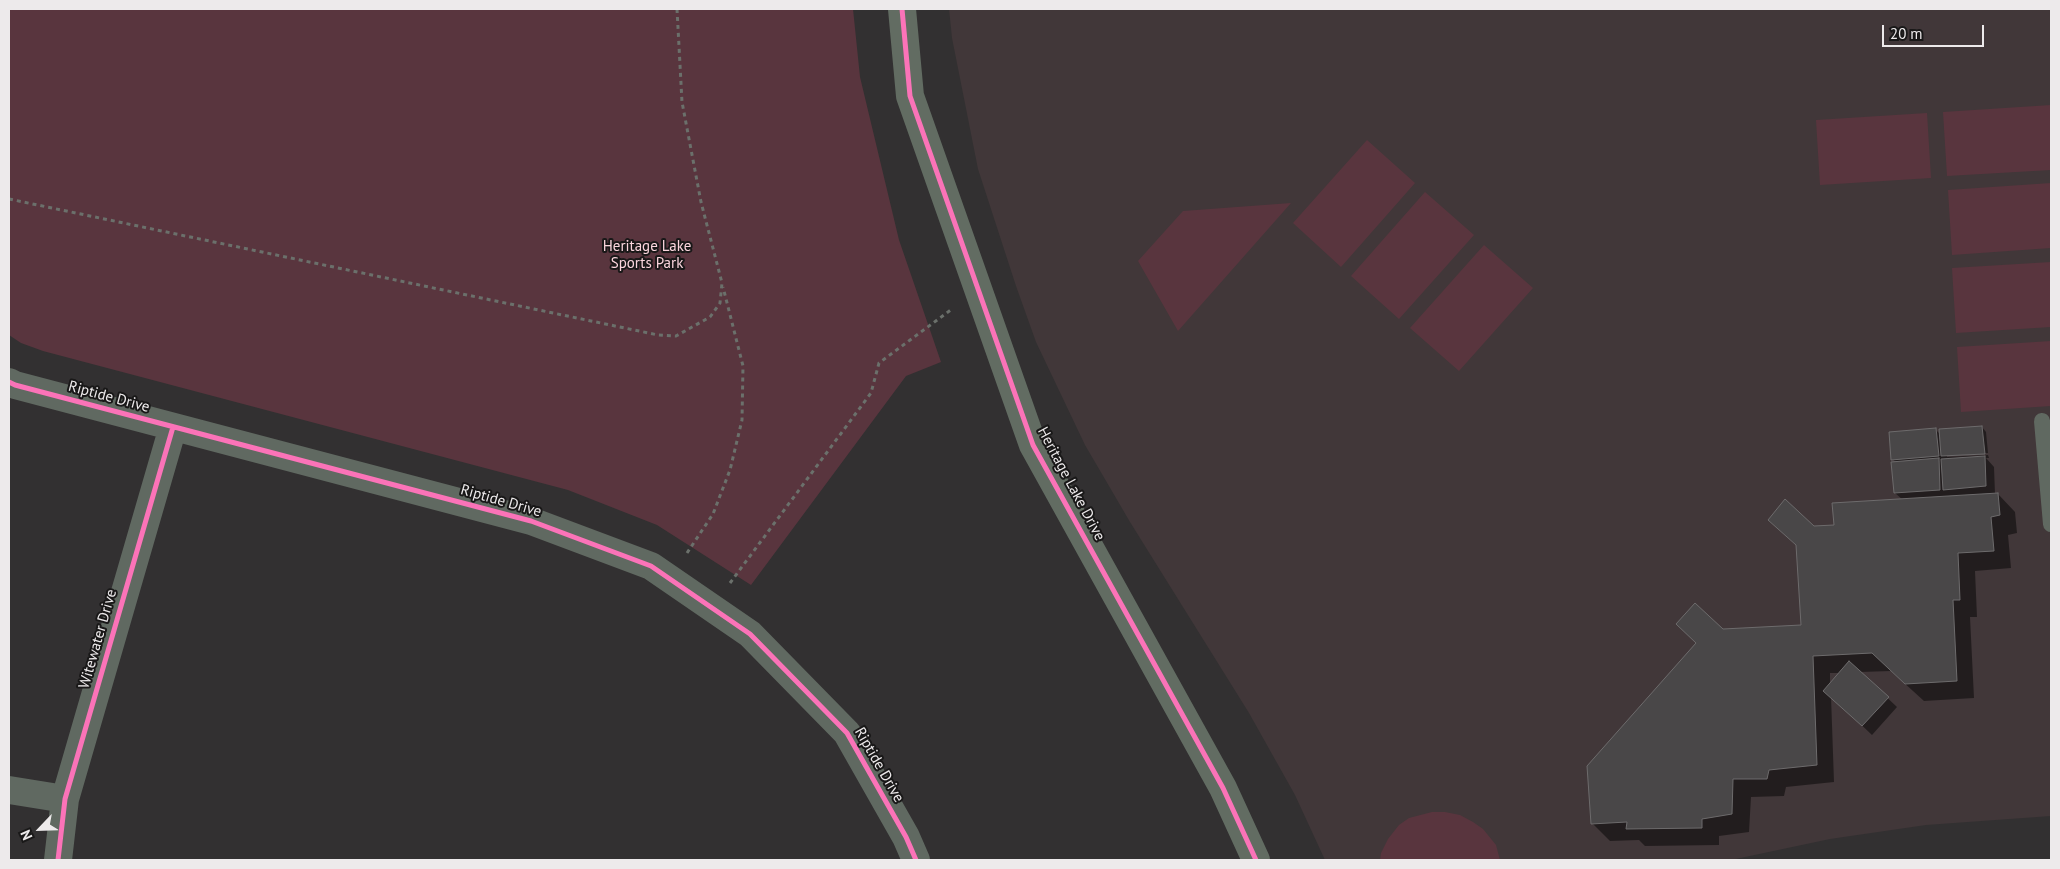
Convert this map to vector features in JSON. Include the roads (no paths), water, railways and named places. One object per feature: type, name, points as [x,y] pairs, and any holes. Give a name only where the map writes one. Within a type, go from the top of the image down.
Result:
[{"type":"street","name":"Heritage Lake Drive","points":[[902,9],[910,96],[1033,445],[1223,788],[1256,860]]},
{"type":"street","name":"Riptide Drive","points":[[9,382],[531,521],[651,566],[750,634],[847,733],[906,837],[916,860]]},
{"type":"street","name":"Witewater Drive","points":[[58,860],[64,799],[173,427]]},
{"type":"street","points":[[9,790],[64,799]]},
{"type":"lane","points":[[2042,421],[2051,524]]},
{"type":"park label","name":"Heritage Lake Sports Park","points":[[647,256]]}]
